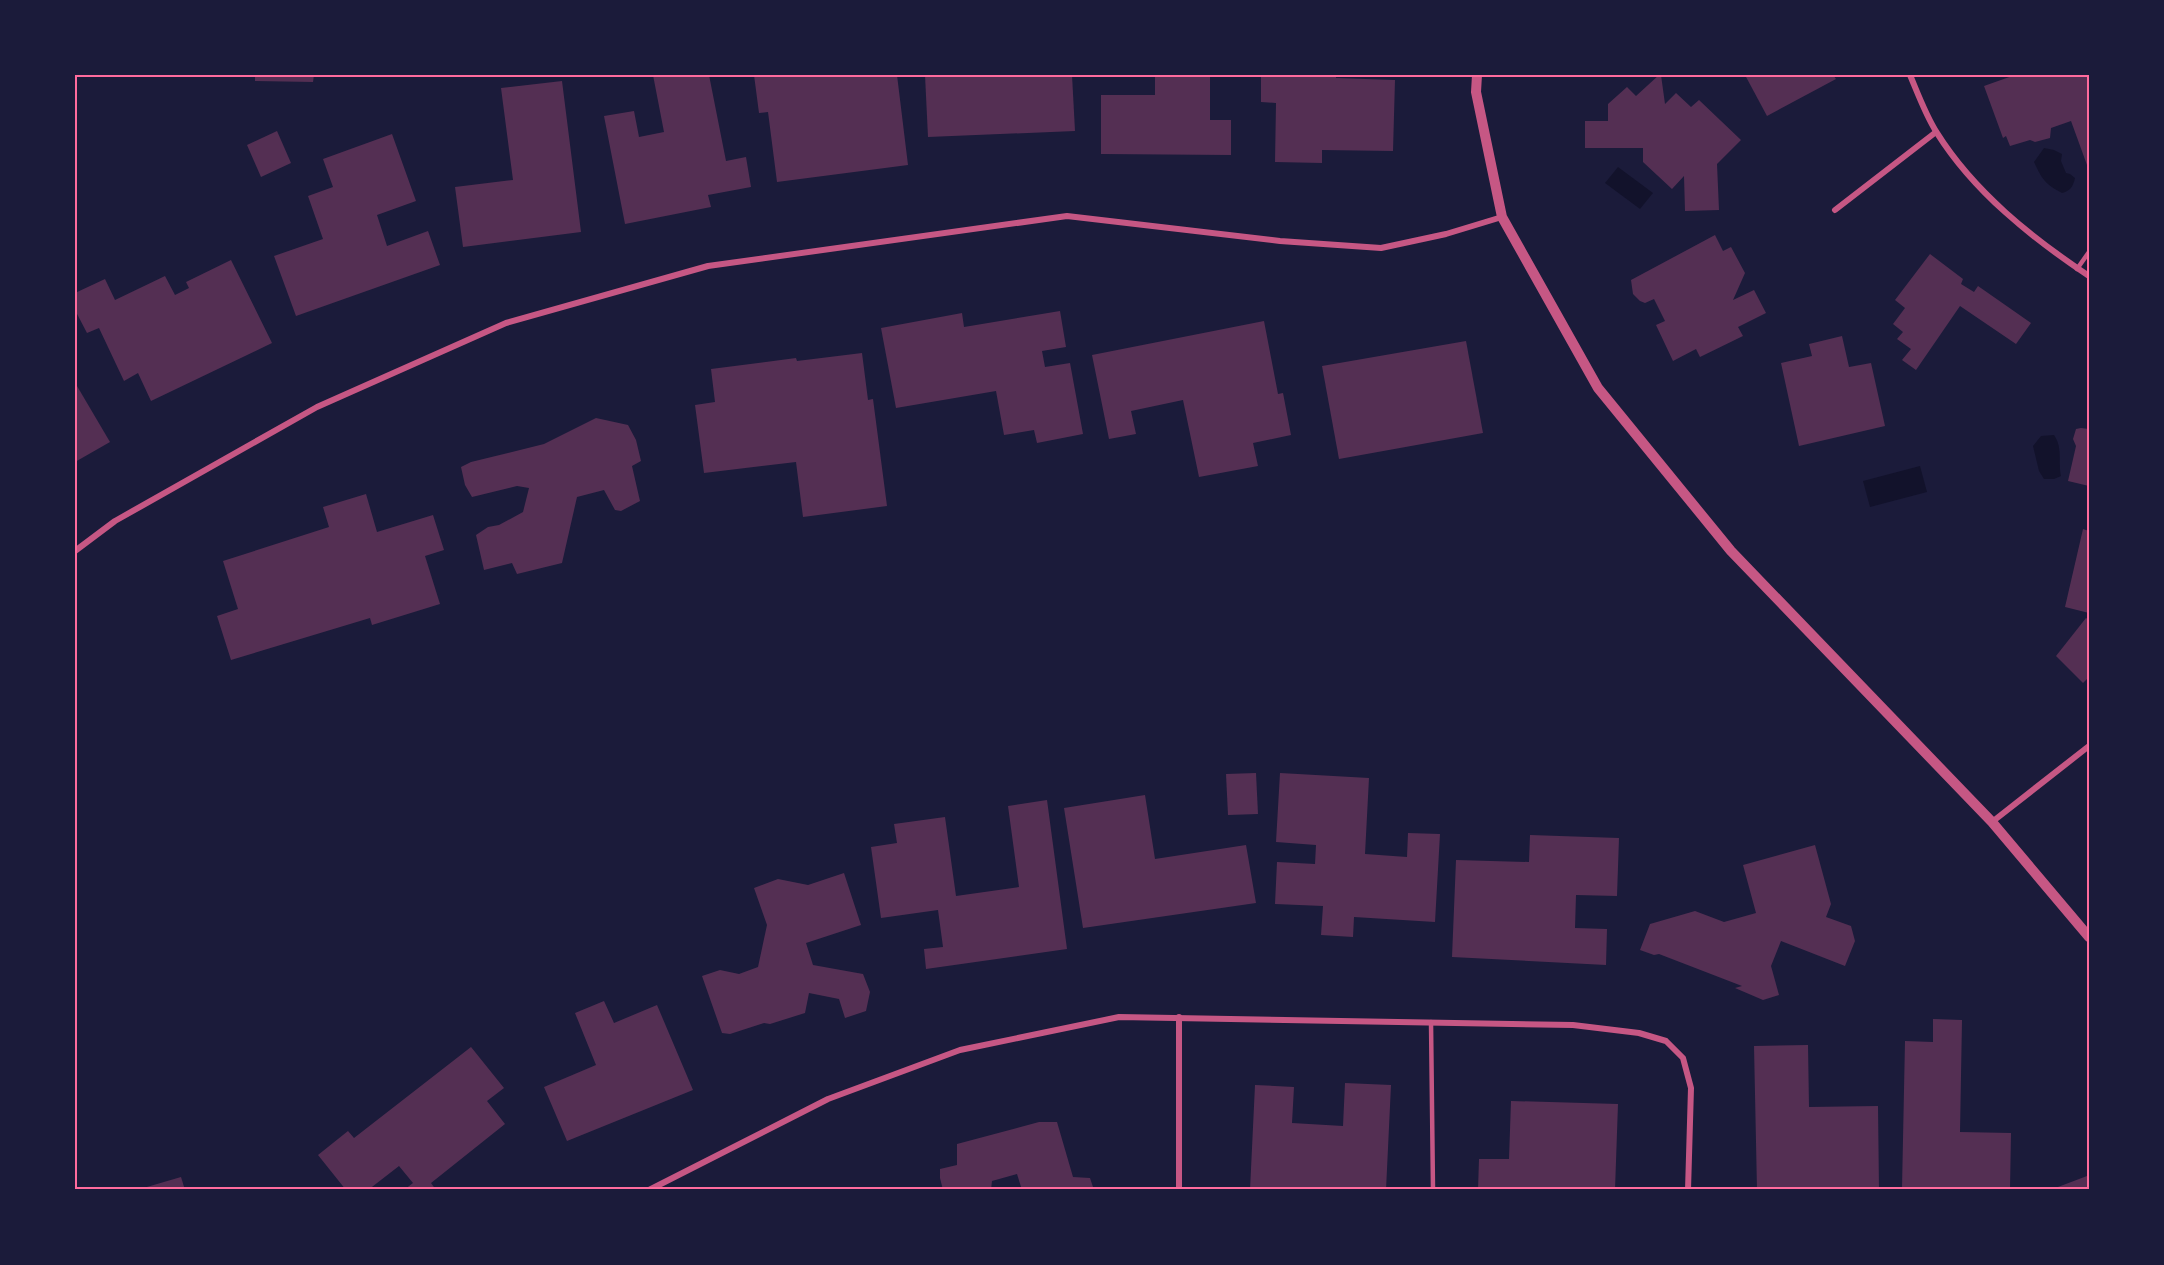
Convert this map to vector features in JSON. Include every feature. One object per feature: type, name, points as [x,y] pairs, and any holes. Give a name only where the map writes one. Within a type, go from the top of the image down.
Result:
[{"type":"street","points":[[1477,75],[1476,92],[1502,217],[1598,388],[1731,551],[1992,822],[2089,937]]},
{"type":"street","points":[[1910,75],[1936,132],[1977,186],[2049,249],[2089,276]]},
{"type":"street","points":[[1835,210],[1936,132]]},
{"type":"street","points":[[75,551],[115,521],[317,407],[506,323],[708,266],[1067,216],[1280,241],[1381,248],[1446,234],[1502,217]]},
{"type":"street","points":[[1992,822],[2089,746]]},
{"type":"street","points":[[649,1190],[828,1099],[960,1050],[1119,1017],[1179,1017],[1573,1025],[1639,1033],[1666,1041],[1683,1058],[1691,1088],[1688,1190]]},
{"type":"street","points":[[1179,1017],[1179,1190]]},
{"type":"lane","points":[[2077,268],[2089,252]]},
{"type":"lane","points":[[1431,1022],[1433,1190]]},
{"type":"shaded area","points":[[2044,148],[2062,154],[2061,161],[2066,173],[2075,178],[2067,191],[2062,193],[2052,187],[2039,173],[2034,162]]},
{"type":"shaded area","points":[[1618,167],[1653,193],[1640,209],[1605,183]]},
{"type":"shaded area","points":[[2054,435],[2059,450],[2061,476],[2044,479],[2039,471],[2033,446],[2041,436]]},
{"type":"shaded area","points":[[1920,466],[1927,492],[1870,507],[1863,481]]},
{"type":"building","points":[[255,75],[314,75],[313,82],[255,81]]},
{"type":"building","points":[[653,75],[709,75],[726,161],[746,157],[751,187],[708,195],[711,207],[625,224],[604,116],[634,111],[639,137],[664,132]]},
{"type":"building","points":[[754,75],[804,75],[804,77],[897,75],[908,165],[777,182],[768,112],[759,113]]},
{"type":"building","points":[[925,75],[1072,75],[1075,131],[928,137]]},
{"type":"building","points":[[1155,75],[1210,75],[1210,120],[1231,120],[1231,155],[1101,154],[1101,95],[1155,95]]},
{"type":"building","points":[[1261,75],[1336,75],[1336,78],[1395,80],[1393,151],[1322,150],[1322,163],[1275,162],[1276,103],[1261,102]]},
{"type":"building","points":[[1661,75],[1665,104],[1676,93],[1691,107],[1699,100],[1741,140],[1717,164],[1719,210],[1685,211],[1684,176],[1672,189],[1643,162],[1643,148],[1585,148],[1585,121],[1608,121],[1608,104],[1627,87],[1636,96]]},
{"type":"building","points":[[1745,75],[1833,75],[1836,79],[1767,116]]},
{"type":"building","points":[[2015,75],[2089,75],[2089,164],[2087,165],[2071,121],[2051,128],[2050,138],[2035,142],[2030,140],[2010,146],[2006,136],[2003,138],[1984,86]]},
{"type":"building","points":[[562,81],[581,232],[463,247],[455,187],[513,180],[501,88]]},
{"type":"building","points":[[277,131],[291,163],[261,177],[247,145]]},
{"type":"building","points":[[392,134],[416,201],[377,215],[387,246],[428,231],[440,265],[296,316],[274,256],[323,239],[308,196],[333,187],[323,159]]},
{"type":"building","points":[[1715,235],[1723,251],[1731,247],[1745,273],[1733,300],[1754,290],[1766,313],[1738,327],[1743,336],[1700,357],[1696,349],[1673,361],[1656,325],[1665,321],[1654,299],[1645,303],[1640,301],[1633,294],[1631,280]]},
{"type":"building","points":[[1930,254],[1963,279],[1961,284],[1974,292],[1978,286],[2031,323],[2016,344],[1960,306],[1916,370],[1902,360],[1911,349],[1897,339],[1903,332],[1893,324],[1905,308],[1895,300]]},
{"type":"building","points":[[231,260],[272,343],[151,401],[138,373],[124,381],[99,328],[87,333],[75,310],[75,293],[105,279],[115,300],[165,276],[175,295],[189,288],[186,282]]},
{"type":"building","points":[[1060,311],[1066,347],[1042,351],[1045,367],[1070,363],[1083,434],[1037,443],[1034,430],[1004,435],[996,391],[896,408],[881,328],[962,313],[964,327]]},
{"type":"building","points":[[1264,321],[1278,394],[1283,393],[1291,435],[1253,443],[1258,466],[1199,477],[1183,400],[1131,411],[1136,434],[1109,439],[1092,355]]},
{"type":"building","points":[[1842,336],[1849,367],[1871,363],[1885,426],[1799,446],[1781,363],[1812,356],[1809,344]]},
{"type":"building","points":[[1466,341],[1483,433],[1339,459],[1322,366]]},
{"type":"building","points":[[862,353],[868,400],[873,399],[887,506],[803,517],[796,462],[704,473],[695,405],[715,402],[711,369],[796,358],[797,361]]},
{"type":"building","points":[[77,386],[110,442],[75,462],[75,387]]},
{"type":"building","points":[[596,418],[628,425],[636,440],[641,461],[632,466],[640,501],[621,511],[615,510],[604,490],[577,497],[562,563],[517,574],[512,563],[484,570],[476,535],[488,527],[499,525],[523,512],[529,488],[517,486],[472,497],[465,485],[461,467],[471,462],[544,444]]},
{"type":"building","points":[[2076,429],[2089,429],[2089,486],[2068,481],[2076,446],[2073,439]]},
{"type":"building","points":[[366,494],[377,532],[433,515],[444,550],[425,556],[440,604],[372,625],[370,618],[231,660],[217,616],[238,609],[223,561],[329,527],[323,507]]},
{"type":"building","points":[[2083,529],[2089,531],[2089,613],[2065,607]]},
{"type":"building","points":[[2086,618],[2089,620],[2089,677],[2083,683],[2056,656]]},
{"type":"building","points":[[1256,773],[1258,814],[1228,815],[1226,774]]},
{"type":"building","points":[[1280,773],[1369,778],[1365,854],[1407,857],[1408,833],[1440,834],[1435,922],[1354,917],[1353,937],[1321,935],[1323,906],[1275,904],[1277,862],[1315,864],[1316,845],[1276,842]]},
{"type":"building","points":[[1145,795],[1155,859],[1246,845],[1256,903],[1083,928],[1064,808]]},
{"type":"building","points":[[1047,800],[1067,949],[926,969],[924,949],[943,947],[938,910],[881,918],[871,847],[897,843],[894,824],[945,817],[956,896],[1019,887],[1008,806]]},
{"type":"building","points":[[1530,835],[1619,838],[1617,896],[1576,895],[1575,928],[1607,929],[1606,965],[1452,957],[1456,860],[1529,862]]},
{"type":"building","points":[[1815,845],[1831,904],[1826,917],[1851,926],[1855,941],[1845,966],[1781,941],[1771,966],[1779,995],[1763,1000],[1735,988],[1742,986],[1659,954],[1654,955],[1640,950],[1650,924],[1695,911],[1724,922],[1756,913],[1743,865]]},
{"type":"building","points":[[844,873],[861,925],[806,943],[813,965],[863,974],[870,992],[866,1011],[845,1018],[839,999],[809,993],[805,1013],[730,1034],[722,1033],[702,976],[720,970],[739,974],[758,967],[767,925],[754,888],[778,879],[808,885]]},
{"type":"building","points":[[604,1001],[614,1023],[657,1005],[693,1090],[567,1141],[544,1087],[596,1065],[575,1013]]},
{"type":"building","points":[[1933,1019],[1962,1020],[1960,1132],[2011,1133],[2010,1189],[1902,1188],[1905,1041],[1933,1042]]},
{"type":"building","points":[[1808,1045],[1809,1107],[1878,1106],[1879,1190],[1757,1190],[1754,1046]]},
{"type":"building","points":[[471,1047],[504,1088],[487,1101],[505,1124],[431,1183],[436,1190],[404,1190],[413,1183],[399,1166],[368,1190],[346,1190],[318,1155],[348,1131],[354,1138]]},
{"type":"building","points":[[1345,1083],[1391,1085],[1386,1190],[1250,1190],[1255,1085],[1294,1087],[1292,1123],[1343,1126]]},
{"type":"building","points":[[1511,1101],[1618,1104],[1615,1190],[1478,1190],[1479,1159],[1509,1159]]},
{"type":"building","points":[[1039,1122],[1057,1122],[1073,1177],[1090,1178],[1094,1190],[1022,1190],[1017,1174],[992,1181],[991,1190],[943,1190],[940,1169],[957,1165],[957,1144]]},
{"type":"building","points":[[2087,1176],[2089,1190],[2050,1190]]},
{"type":"building","points":[[181,1177],[185,1190],[140,1190],[140,1189]]}]
